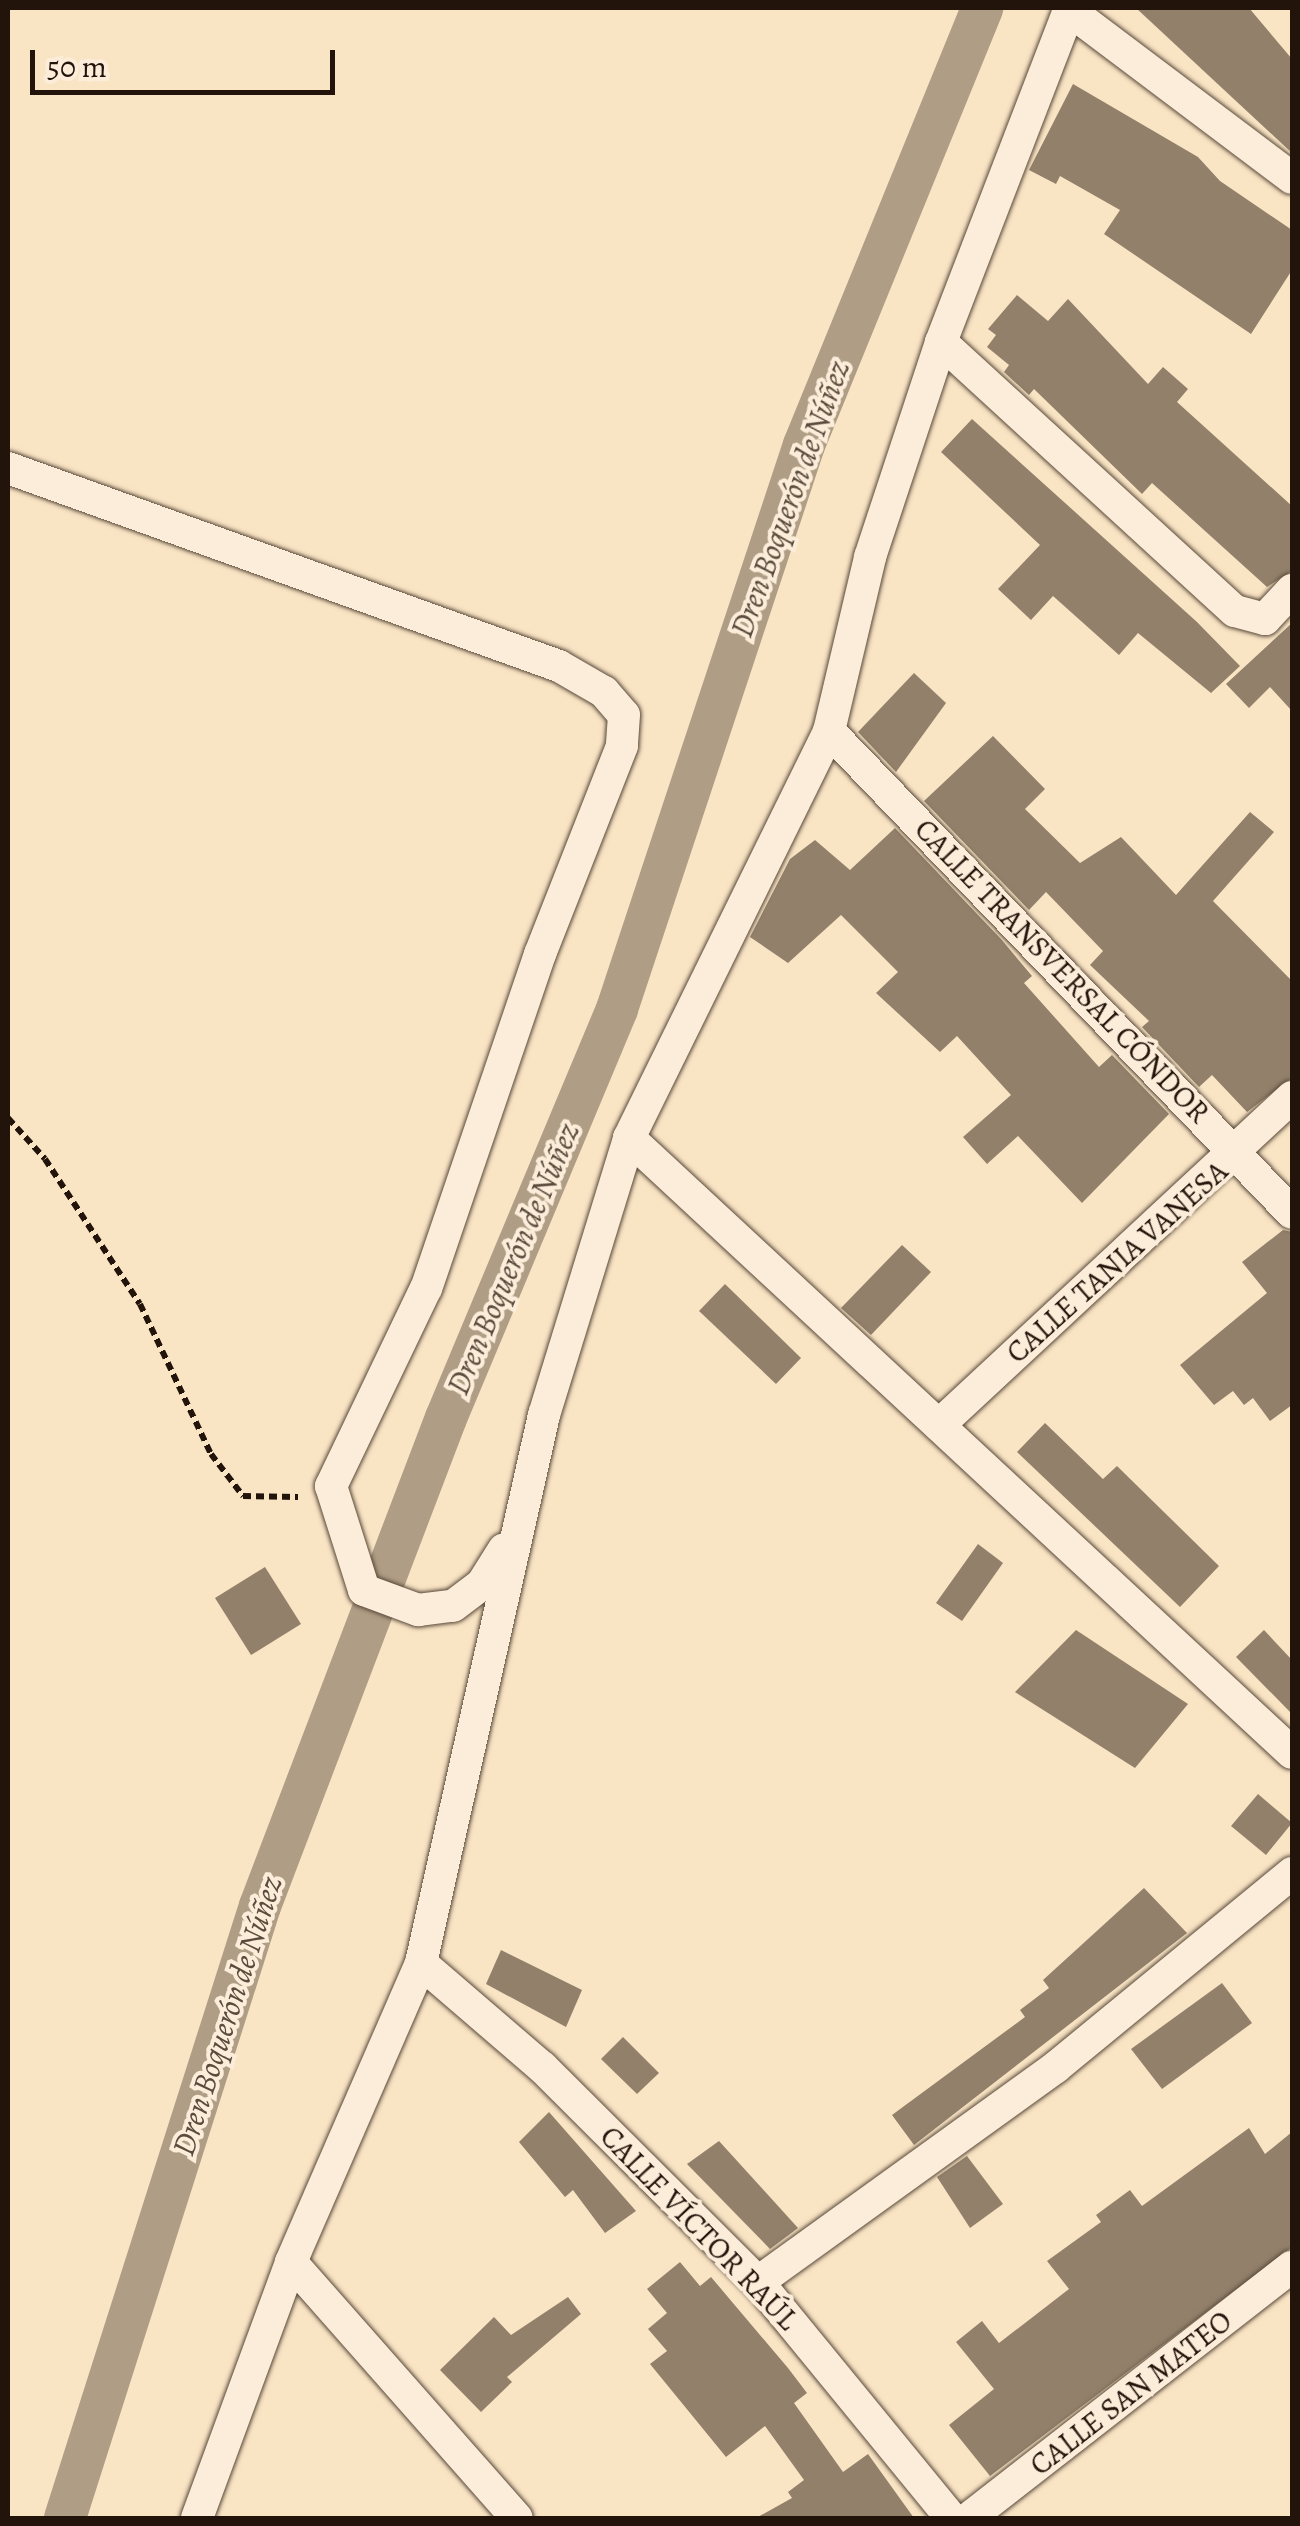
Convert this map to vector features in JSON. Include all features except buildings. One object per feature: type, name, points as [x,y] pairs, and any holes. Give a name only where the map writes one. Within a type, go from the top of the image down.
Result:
[{"type":"street","points":[[197,2518],[291,2262],[421,1962],[517,1526],[628,1138],[829,731],[870,557],[941,342],[1070,9],[1292,178]]},
{"type":"street","points":[[941,342],[1235,611],[1265,619],[1292,590]]},
{"type":"street","points":[[8,468],[559,666],[604,692],[624,715],[622,746],[540,954],[426,1288],[331,1486],[364,1590],[418,1610],[454,1606],[482,1584],[517,1526]]},
{"type":"street","name":"CALLE TRANSVERSAL CÓNDOR","points":[[829,731],[1238,1151],[1292,1212]]},
{"type":"street","name":"CALLE TANIA VANESA","points":[[939,1425],[1292,1097]]},
{"type":"street","points":[[628,1138],[1292,1752]]},
{"type":"street","points":[[758,2282],[1056,2067],[1292,1873]]},
{"type":"street","name":"CALLE VÍCTOR RAÚL","points":[[421,1962],[542,2067],[758,2282],[951,2518]]},
{"type":"street","points":[[291,2262],[517,2518]]},
{"type":"street","name":"CALLE SAN MATEO","points":[[969,2518],[1292,2267]]},
{"type":"path","points":[[8,1118],[120,1270],[212,1454],[243,1496],[286,1501],[331,1486]]},
{"type":"waterway","name":"Dren Boquerón de Núñez","points":[[65,2518],[260,1906],[446,1418],[617,1009],[804,445],[982,8]]}]
